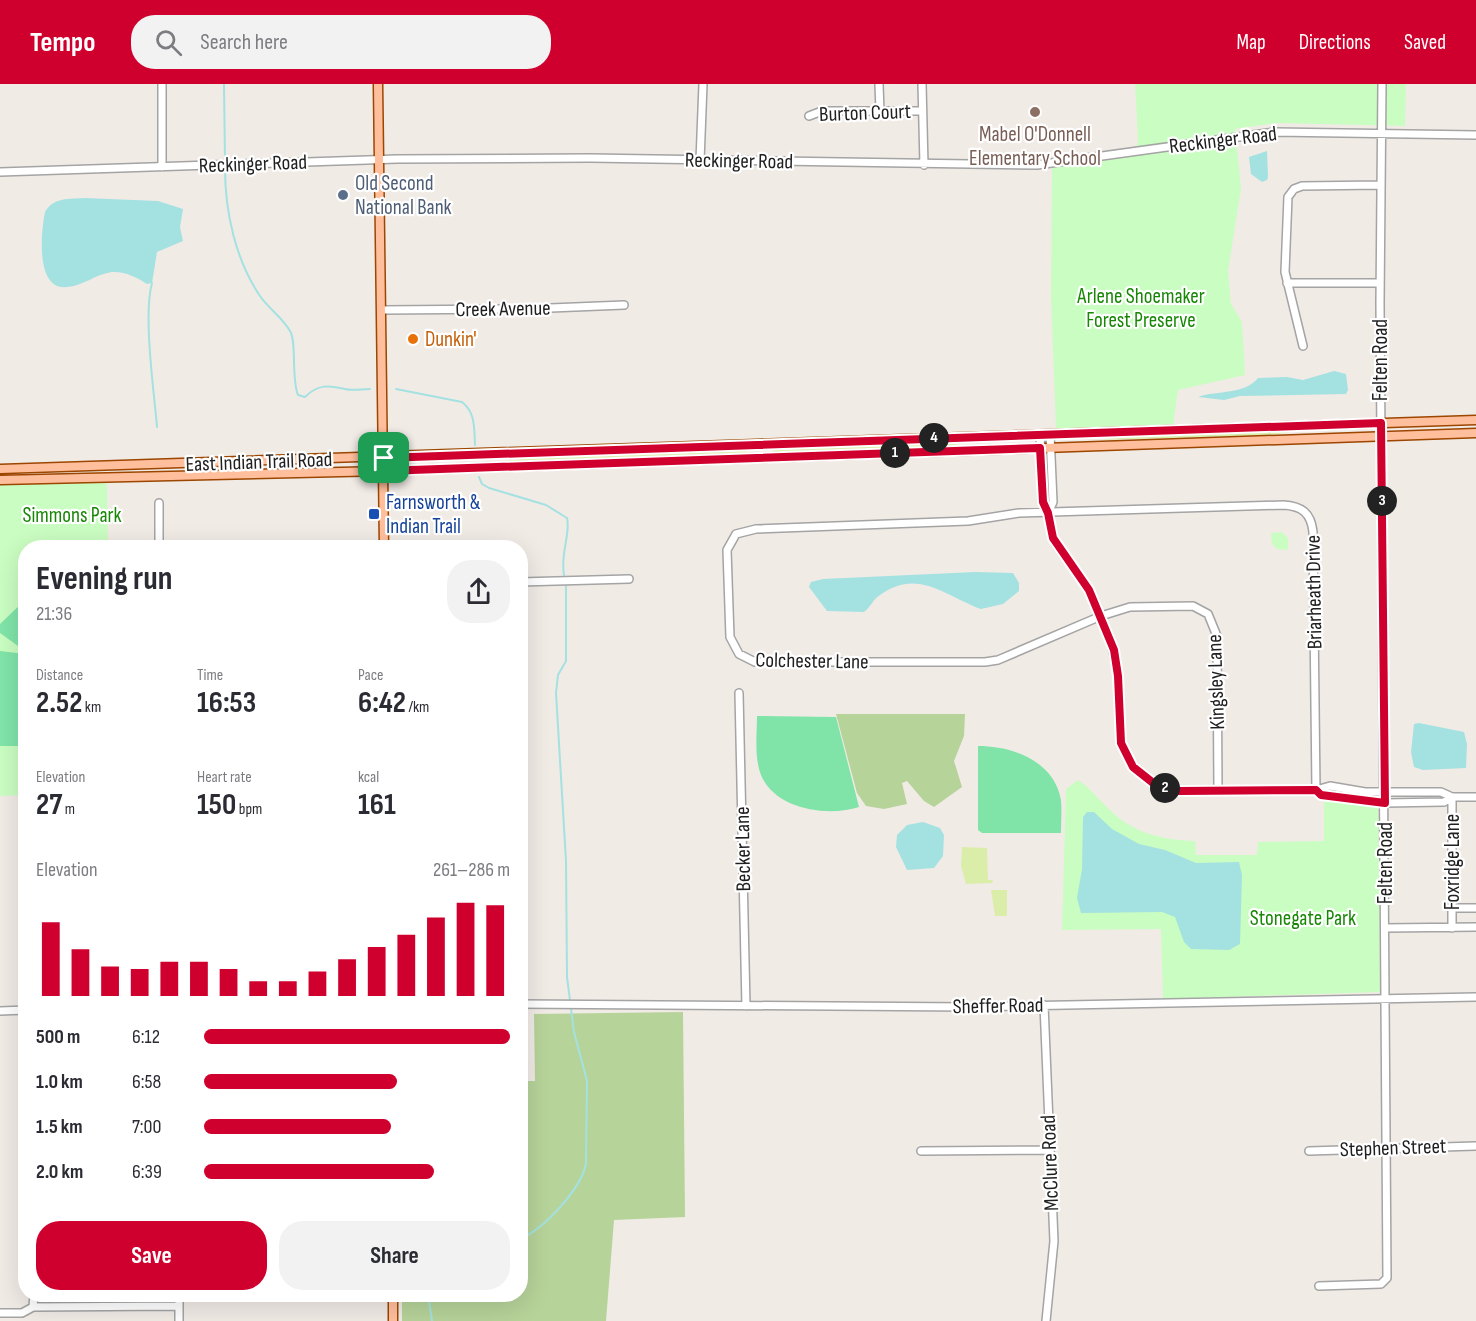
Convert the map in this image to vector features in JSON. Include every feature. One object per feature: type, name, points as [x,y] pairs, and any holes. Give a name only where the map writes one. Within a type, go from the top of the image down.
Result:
[{"type":"main road","points":[[378,84],[384,540]]},
{"type":"main road","name":"East Indian Trail Road","points":[[0,469],[1476,420]]},
{"type":"main road","name":"East Indian Trail Road","points":[[0,480],[384,471],[1476,433]]},
{"type":"main road","points":[[759,444],[760,458]]},
{"type":"main road","points":[[393,1302],[393,1321]]},
{"type":"street","points":[[162,84],[162,167]]},
{"type":"street","points":[[700,161],[703,84]]},
{"type":"street","points":[[879,84],[880,112]]},
{"type":"street","points":[[922,84],[924,165]]},
{"type":"street","name":"Felten Road","points":[[1319,1286],[1385,1282],[1387,1149],[1380,284],[1382,84]]},
{"type":"street","name":"Burton Court","points":[[809,116],[822,111],[922,111]]},
{"type":"street","name":"Reckinger Road","points":[[0,172],[379,159],[590,158],[924,165],[1055,165],[1262,133],[1380,132],[1476,135]]},
{"type":"street","points":[[1303,346],[1287,283],[1286,211],[1290,192],[1298,187],[1309,185],[1380,184]]},
{"type":"street","points":[[1287,283],[1380,284]]},
{"type":"street","name":"Creek Avenue","points":[[382,310],[526,309],[624,305]]},
{"type":"street","points":[[1040,434],[1043,502],[1056,544],[1084,582],[1101,615],[1117,663],[1121,743],[1133,767],[1150,782],[1169,790],[1316,790],[1330,786],[1357,791],[1441,792],[1452,797],[1476,797]]},
{"type":"street","points":[[1048,513],[1053,502],[1050,434]]},
{"type":"street","points":[[159,503],[159,540]]},
{"type":"street","name":"Briarheath Drive","points":[[1048,513],[1283,505],[1294,505],[1306,512],[1314,531],[1316,790]]},
{"type":"street","name":"Colchester Lane","points":[[1048,513],[1019,513],[968,521],[756,529],[736,534],[728,550],[730,637],[734,648],[746,660],[755,662],[985,662],[998,660],[1101,615]]},
{"type":"street","points":[[528,582],[629,579]]},
{"type":"street","name":"Kingsley Lane","points":[[1101,615],[1130,607],[1184,605],[1201,609],[1208,614],[1217,636],[1218,791]]},
{"type":"street","name":"Becker Lane","points":[[739,693],[746,1006]]},
{"type":"street","points":[[1316,790],[1321,795],[1385,803],[1444,802],[1452,797]]},
{"type":"street","name":"Foxridge Lane","points":[[1452,797],[1452,928]]},
{"type":"street","points":[[1452,908],[1476,908]]},
{"type":"street","points":[[1385,928],[1476,927]]},
{"type":"street","name":"Sheffer Road","points":[[528,1004],[1044,1005],[1476,997]]},
{"type":"street","name":"McClure Road","points":[[1044,1005],[1054,1241],[1046,1321]]},
{"type":"street","points":[[0,1011],[18,1010]]},
{"type":"street","name":"Stephen Street","points":[[1309,1151],[1476,1146]]},
{"type":"street","points":[[921,1151],[1049,1150]]},
{"type":"street","points":[[33,1302],[33,1307]]},
{"type":"street","points":[[178,1302],[179,1321]]},
{"type":"street","points":[[0,1313],[22,1313],[33,1307],[178,1306]]},
{"type":"green space","name":"Arlene Shoemaker Forest Preserve","points":[[1135,84],[1406,84],[1405,126],[1276,123],[1235,129],[1241,188],[1228,271],[1231,304],[1242,322],[1245,375],[1178,390],[1173,425],[1056,429],[1051,297],[1052,168],[1135,156],[1138,140]]},
{"type":"green space","points":[[1317,428],[1270,435],[1100,440],[1152,434]]},
{"type":"green space","points":[[988,440],[940,447],[775,453],[773,450]]},
{"type":"green space","points":[[746,449],[746,454],[495,462],[539,457]]},
{"type":"green space","name":"Simmons Park","points":[[107,482],[108,540],[18,540],[18,795],[0,796],[0,484]]},
{"type":"green space","points":[[1282,532],[1288,538],[1288,550],[1277,549],[1272,544],[1271,533]]},
{"type":"green space","points":[[18,607],[18,646],[0,633],[0,624]]},
{"type":"green space","points":[[0,651],[18,653],[18,746],[0,746]]},
{"type":"green space","points":[[836,714],[965,714],[964,736],[954,761],[962,787],[934,807],[924,801],[907,781],[902,783],[907,804],[884,809],[866,806],[857,793]]},
{"type":"green space","points":[[757,716],[836,717],[859,807],[847,810],[818,810],[804,808],[778,796],[768,787],[757,761]]},
{"type":"green space","points":[[978,746],[1018,753],[1030,758],[1050,775],[1057,786],[1061,800],[1061,833],[982,833],[978,830]]},
{"type":"green space","name":"Stonegate Park","points":[[1078,780],[1128,824],[1160,837],[1195,841],[1196,855],[1257,855],[1258,842],[1324,841],[1324,798],[1378,806],[1380,992],[1163,999],[1161,929],[1062,930],[1066,789]]},
{"type":"green space","points":[[962,847],[987,848],[988,880],[993,880],[992,883],[966,884],[961,866]]},
{"type":"green space","points":[[991,890],[1007,890],[1007,916],[995,916]]},
{"type":"green space","points":[[683,1012],[685,1217],[614,1220],[606,1321],[402,1321],[402,1302],[528,1302],[528,1081],[535,1081],[534,1014]]},
{"type":"water","points":[[1267,151],[1268,177],[1262,182],[1251,174],[1249,157]]},
{"type":"water","points":[[85,198],[158,201],[183,209],[180,227],[183,241],[157,252],[152,283],[147,284],[121,272],[106,273],[79,285],[67,287],[57,286],[50,280],[42,258],[45,212],[57,201]]},
{"type":"water","points":[[1334,371],[1346,374],[1348,390],[1346,394],[1240,396],[1224,400],[1198,397],[1238,390],[1258,378],[1287,377],[1303,380]]},
{"type":"water","points":[[975,572],[1013,573],[1019,583],[1019,591],[1003,604],[981,609],[932,587],[907,584],[894,587],[880,595],[864,612],[827,611],[809,587],[811,582],[823,579]]},
{"type":"water","points":[[1414,724],[1464,732],[1467,744],[1466,768],[1423,770],[1414,767],[1411,752]]},
{"type":"water","points":[[1087,812],[1094,812],[1112,829],[1139,844],[1165,850],[1196,863],[1239,862],[1242,875],[1240,944],[1229,950],[1191,949],[1184,942],[1175,917],[1162,912],[1081,913],[1077,898],[1082,869],[1083,817]]},
{"type":"water","points":[[923,822],[940,828],[944,835],[943,856],[934,868],[907,870],[896,847],[897,835],[907,825]]},
{"type":"waterway","points":[[224,84],[225,162]]},
{"type":"waterway","points":[[225,168],[229,218],[238,251],[251,282],[260,296],[290,331],[298,395],[305,397],[314,390],[324,387],[351,390],[370,389]]},
{"type":"waterway","points":[[152,283],[149,333],[157,427]]},
{"type":"waterway","points":[[396,389],[462,402],[472,416],[475,445]]},
{"type":"waterway","points":[[479,477],[482,484],[489,488],[546,505],[567,518],[568,530],[563,559],[564,575]]},
{"type":"waterway","points":[[528,1235],[550,1217],[570,1195],[586,1163],[587,1081],[574,1032],[567,977],[566,861],[556,693],[558,675],[566,661],[566,586]]},
{"type":"waterway","points":[[429,1302],[432,1321]]},
{"type":"place","name":"Mabel O'Donnell Elementary School","points":[[1035,112]]},
{"type":"place","name":"Old Second National Bank","points":[[343,195]]},
{"type":"place","name":"Dunkin'","points":[[413,339]]},
{"type":"place","name":"Farnsworth & Indian Trail","points":[[374,514]]},
{"type":"route","points":[[1381,423],[1385,803],[1321,795],[1316,790],[1169,790],[1157,786],[1133,767],[1125,754],[1119,732],[1118,676],[1114,650],[1089,590],[1053,538],[1048,513],[1043,502],[1040,448],[384,471],[384,458],[1381,423]]}]
